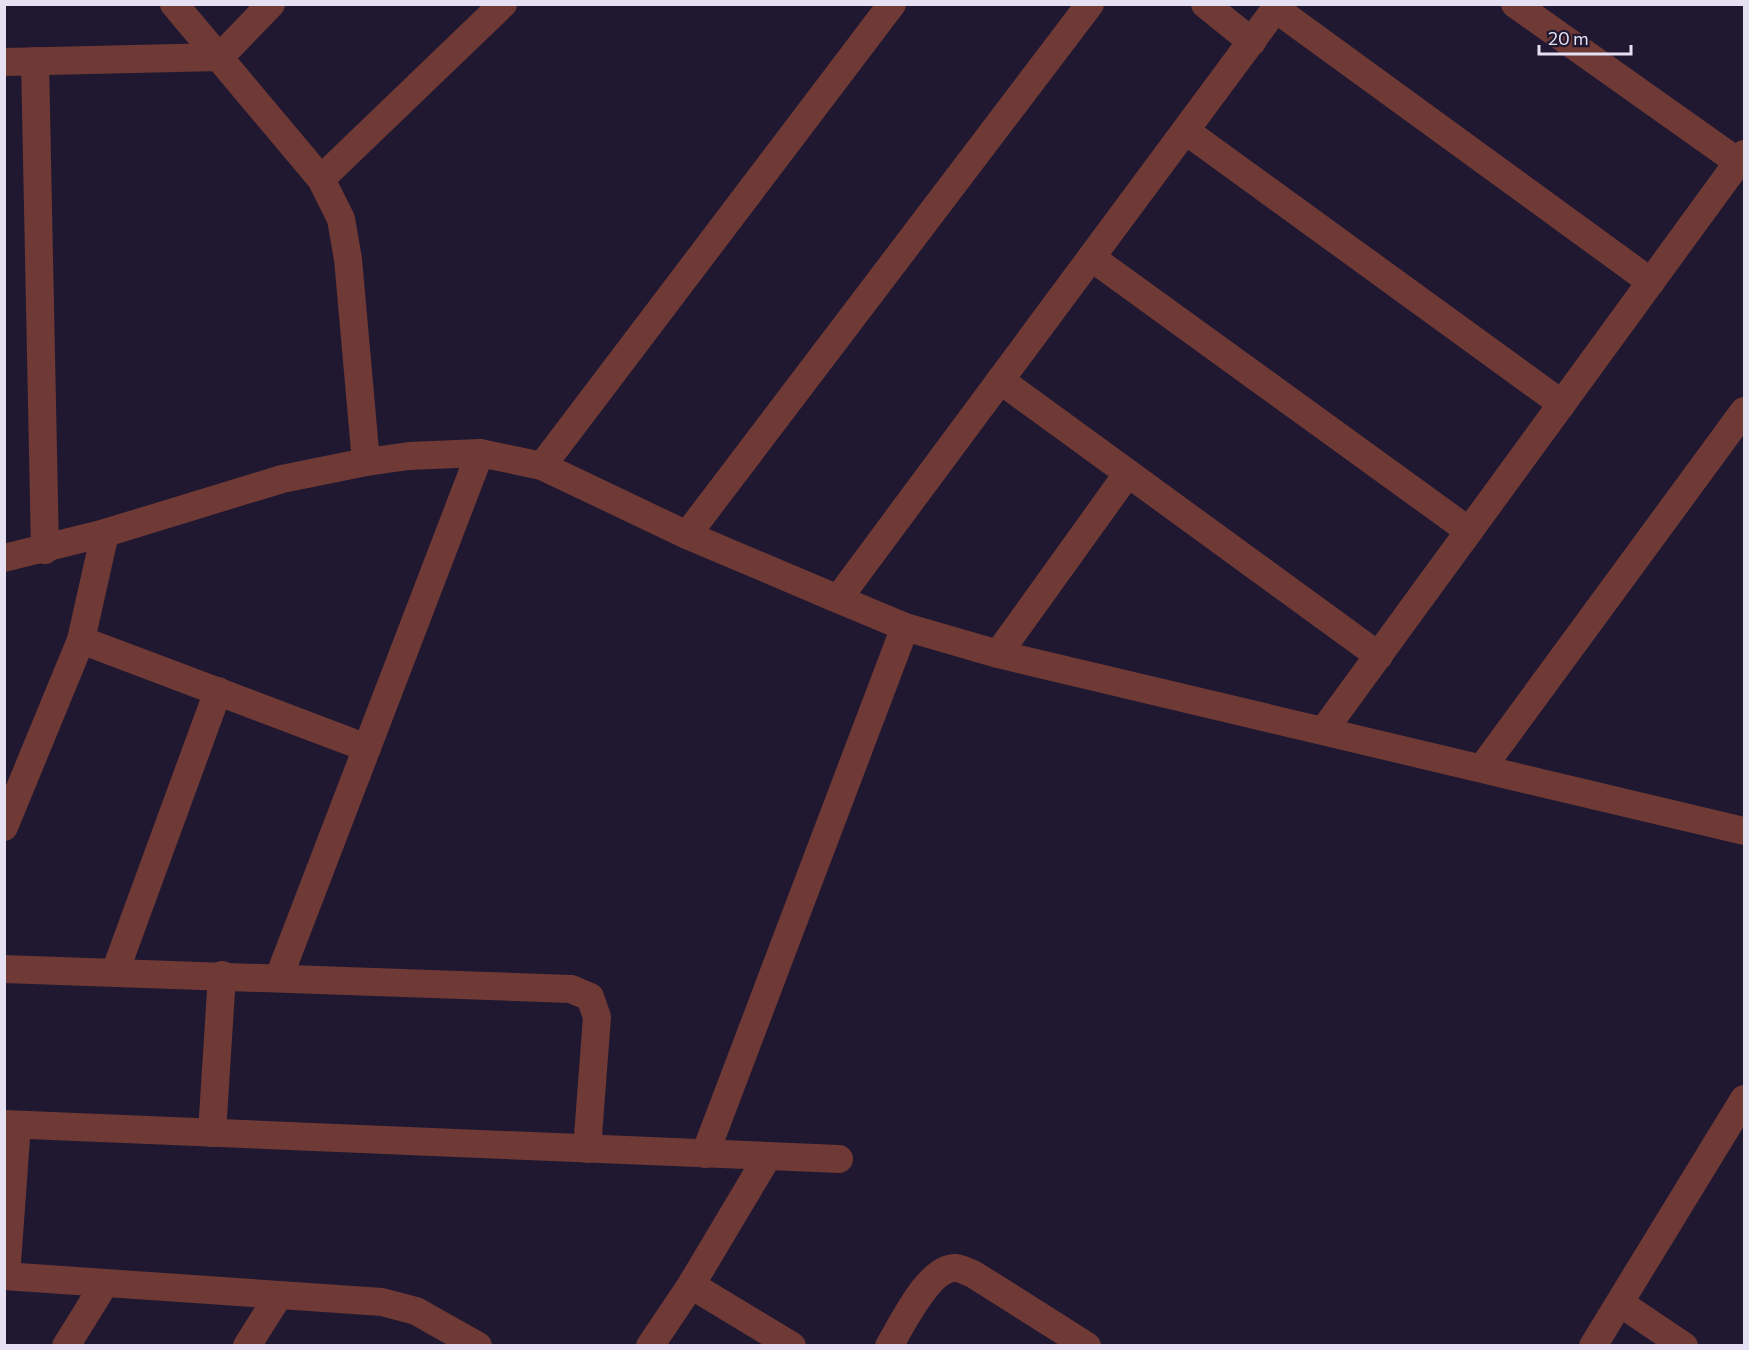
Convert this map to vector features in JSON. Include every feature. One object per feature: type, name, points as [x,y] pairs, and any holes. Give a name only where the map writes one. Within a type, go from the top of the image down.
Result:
[{"type":"street","points":[[174,4],[321,179],[341,219],[348,260],[366,462]]},
{"type":"street","points":[[4,62],[220,57],[271,4]]},
{"type":"street","points":[[321,179],[503,4]]},
{"type":"street","points":[[542,466],[892,4]]},
{"type":"street","points":[[687,535],[1090,4]]},
{"type":"street","points":[[1205,4],[1252,42]]},
{"type":"street","points":[[1324,730],[1741,158],[1515,4]]},
{"type":"street","points":[[838,599],[1277,7],[1651,282]]},
{"type":"street","points":[[35,61],[45,550]]},
{"type":"street","points":[[1186,131],[1562,404]]},
{"type":"street","points":[[1092,258],[1469,531]]},
{"type":"street","points":[[1000,380],[1379,656]]},
{"type":"street","points":[[1482,768],[1744,411]]},
{"type":"street","points":[[279,977],[480,453]]},
{"type":"street","points":[[4,558],[105,534],[282,479],[409,456],[480,453],[542,466],[687,535],[905,627],[998,654],[1744,831]]},
{"type":"street","points":[[998,654],[1128,473]]},
{"type":"street","points":[[4,827],[81,639],[105,534]]},
{"type":"street","points":[[705,1154],[905,627]]},
{"type":"street","points":[[81,639],[367,748]]},
{"type":"street","points":[[115,972],[218,692]]},
{"type":"street","points":[[4,969],[571,989],[590,997],[597,1017],[587,1149]]},
{"type":"street","points":[[212,1133],[222,975]]},
{"type":"street","points":[[1593,1346],[1744,1099]]},
{"type":"street","points":[[478,1346],[446,1337],[416,1311],[382,1302],[5,1276],[11,1125],[839,1159]]},
{"type":"street","points":[[650,1346],[691,1285],[768,1156]]},
{"type":"street","points":[[889,1346],[928,1283],[943,1270],[957,1267],[973,1274],[1087,1346]]},
{"type":"street","points":[[66,1346],[105,1283]]},
{"type":"street","points":[[691,1285],[792,1346]]},
{"type":"street","points":[[247,1346],[279,1295]]},
{"type":"street","points":[[1620,1304],[1684,1346]]}]
